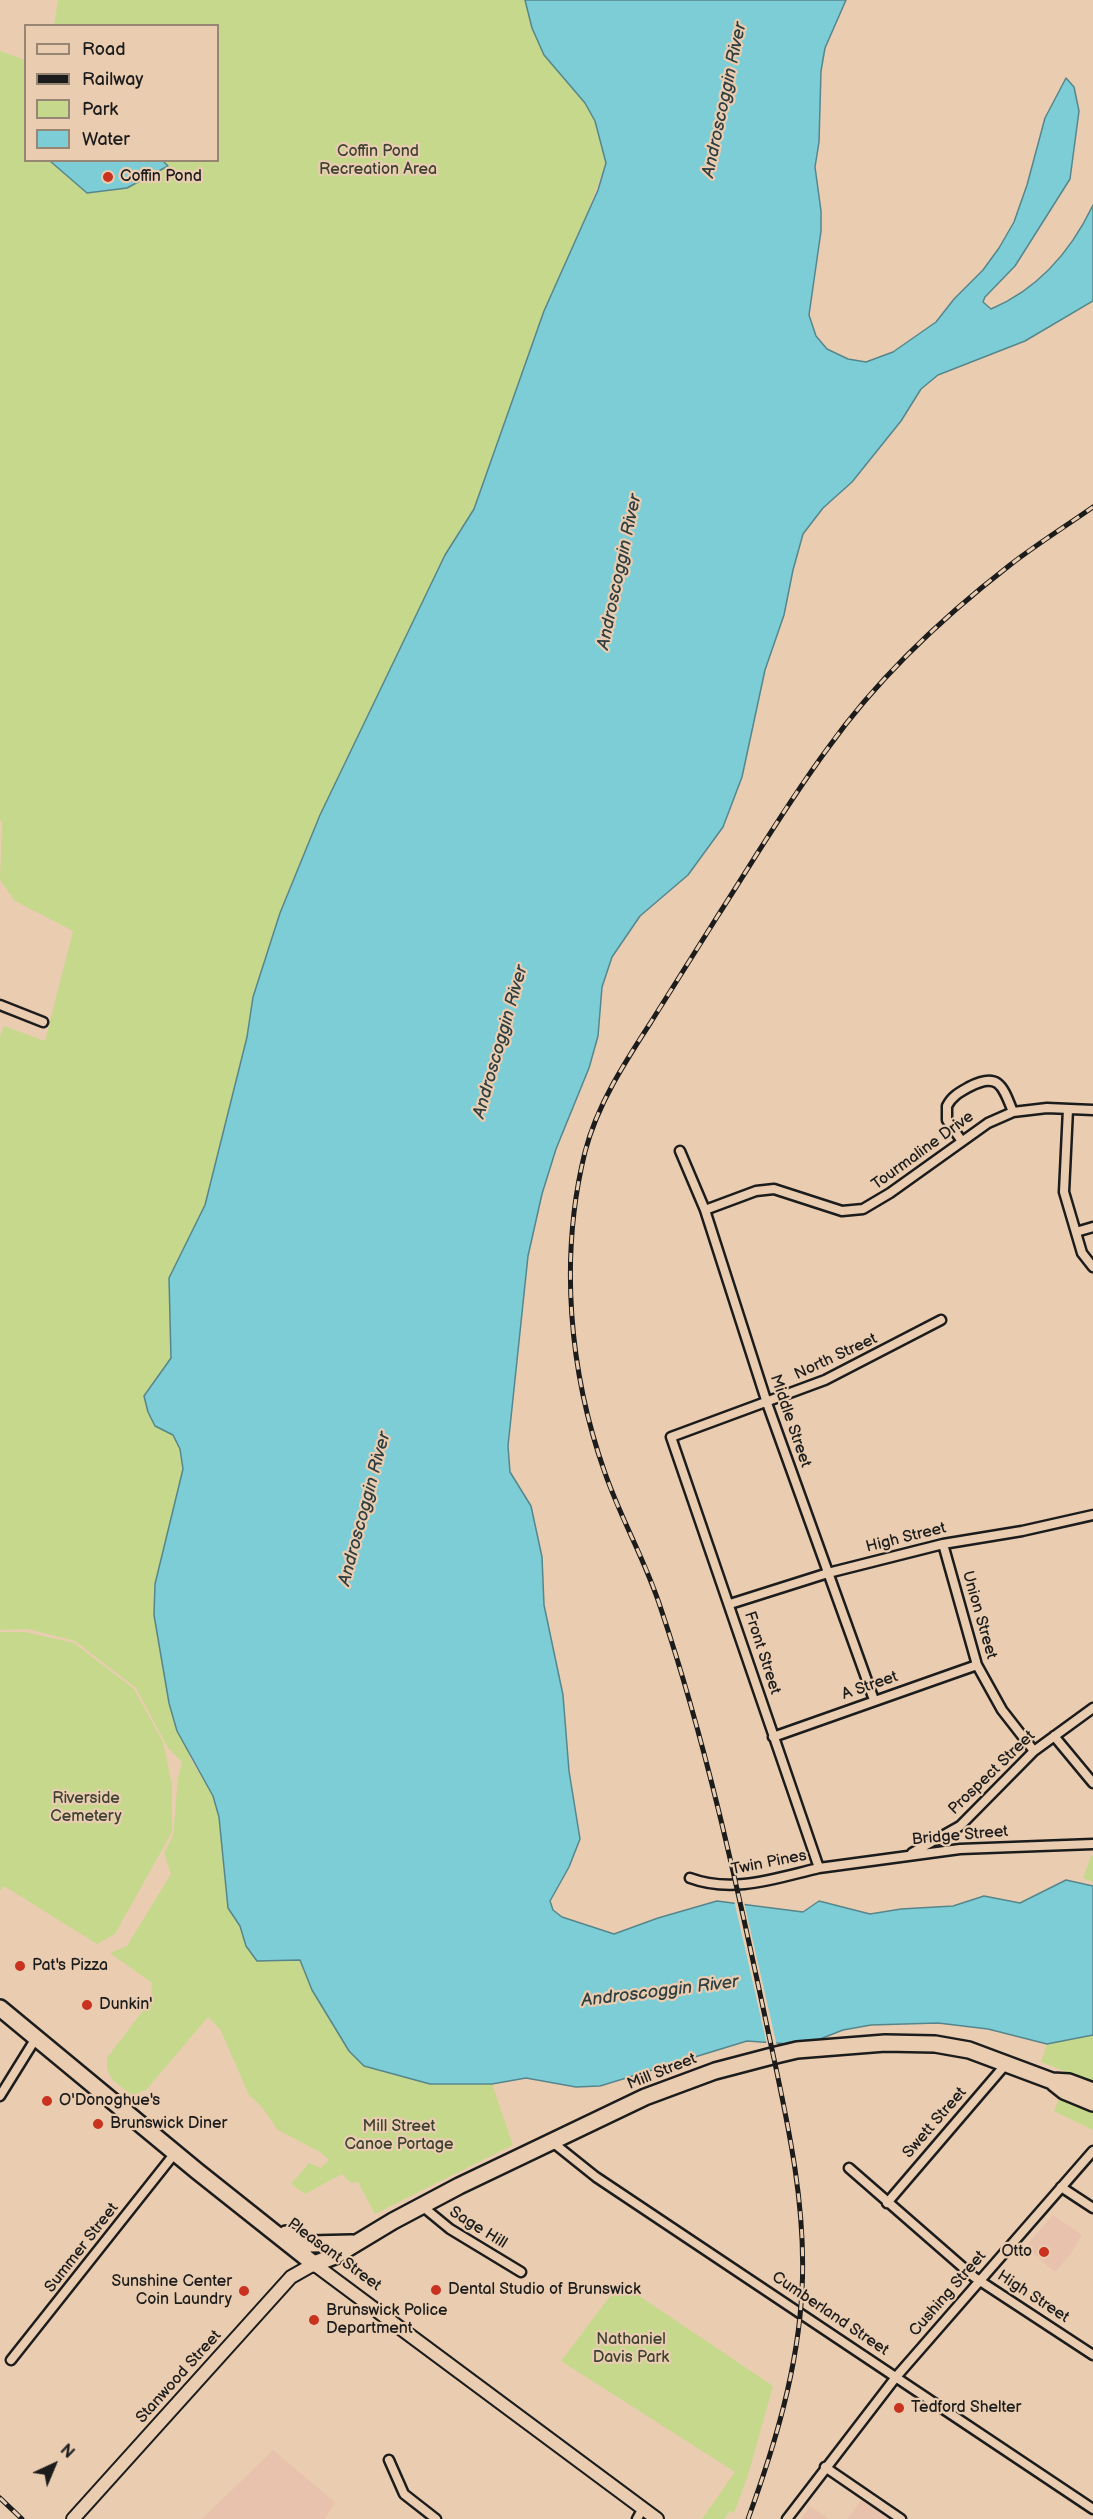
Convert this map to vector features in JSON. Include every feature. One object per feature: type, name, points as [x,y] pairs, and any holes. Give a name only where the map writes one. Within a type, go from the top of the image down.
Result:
[{"type":"highway","name":"Pleasant Street","points":[[0,2008],[175,2153],[314,2264]]},
{"type":"highway","name":"Mill Street","points":[[314,2264],[335,2256],[422,2206],[645,2097],[694,2077],[735,2064],[797,2050],[911,2043],[969,2050],[1052,2081],[1069,2082],[1093,2091]]},
{"type":"highway","name":"Mill Street","points":[[1052,2081],[1064,2091],[1093,2103]]},
{"type":"highway","points":[[261,2223],[310,2244],[355,2243]]},
{"type":"main road","name":"Pleasant Street","points":[[314,2264],[640,2514],[657,2519]]},
{"type":"main road","name":"Stanwood Street","points":[[73,2519],[291,2277],[314,2264]]},
{"type":"street","points":[[0,1005],[43,1022]]},
{"type":"street","points":[[961,1140],[947,1120],[946,1106],[957,1094],[982,1080],[999,1083],[1012,1112]]},
{"type":"street","name":"Tourmaline Drive","points":[[705,1210],[756,1191],[774,1189],[842,1211],[863,1209],[890,1193],[961,1140],[988,1123],[1012,1112],[1047,1108],[1093,1110]]},
{"type":"street","points":[[1068,1109],[1064,1192],[1082,1253],[1093,1267]]},
{"type":"street","name":"Middle Street","points":[[680,1151],[705,1210],[767,1403],[874,1700]]},
{"type":"street","points":[[1076,1232],[1093,1227]]},
{"type":"street","name":"North Street","points":[[671,1437],[767,1403],[833,1376],[941,1320]]},
{"type":"street","name":"Front Street","points":[[671,1437],[693,1507],[730,1604],[819,1868]]},
{"type":"street","name":"High Street","points":[[730,1604],[828,1573],[943,1544],[1022,1531],[1093,1515]]},
{"type":"street","name":"Union Street","points":[[943,1544],[977,1665],[1002,1710],[1034,1751]]},
{"type":"street","name":"A Street","points":[[773,1737],[977,1665]]},
{"type":"street","name":"Prospect Street","points":[[908,1856],[944,1836],[968,1819],[1034,1751],[1093,1708]]},
{"type":"street","points":[[1054,1736],[1093,1784]]},
{"type":"street","name":"Bridge Street","points":[[819,1868],[960,1850],[1093,1844]]},
{"type":"street","name":"Twin Pines","points":[[690,1878],[707,1884],[740,1886],[819,1868]]},
{"type":"street","points":[[0,2096],[36,2038]]},
{"type":"street","name":"Swett Street","points":[[887,2203],[1006,2064]]},
{"type":"street","name":"Cumberland Street","points":[[551,2141],[596,2177],[1093,2509]]},
{"type":"street","name":"Cushing Street","points":[[787,2519],[896,2377],[1093,2151]]},
{"type":"street","name":"Summer Street","points":[[11,2360],[175,2153]]},
{"type":"street","name":"High Street","points":[[849,2168],[974,2277],[1093,2355]]},
{"type":"street","points":[[1061,2187],[1093,2208]]},
{"type":"street","name":"Sage Hill","points":[[422,2206],[450,2229],[520,2272]]},
{"type":"street","points":[[389,2460],[404,2494],[436,2519]]},
{"type":"street","points":[[825,2467],[901,2519]]},
{"type":"shaded area","points":[[1053,2215],[1082,2235],[1070,2255],[1055,2272],[1025,2247]]},
{"type":"shaded area","points":[[273,2450],[335,2502],[325,2519],[202,2519]]},
{"type":"shaded area","points":[[861,2500],[889,2519],[847,2519]]},
{"type":"shaded area","points":[[810,2506],[829,2519],[801,2519]]},
{"type":"green space","points":[[58,0],[539,0],[576,54],[606,163],[572,253],[544,311],[474,509],[445,555],[320,815],[280,913],[253,997],[247,1037],[205,1205],[169,1278],[171,1358],[144,1396],[155,1425],[173,1435],[180,1449],[183,1469],[155,1584],[154,1615],[190,1758],[213,1796],[219,1817],[228,1908],[240,1926],[246,1946],[257,1961],[300,1960],[312,1990],[349,2051],[364,2066],[430,2084],[492,2084],[513,2145],[375,2214],[358,2182],[351,2183],[342,2174],[305,2194],[291,2184],[309,2163],[321,2168],[329,2160],[320,2152],[278,2130],[261,2106],[249,2095],[220,2029],[208,2017],[146,2090],[132,2095],[110,2076],[107,2058],[151,2000],[152,1983],[110,1953],[127,1946],[171,1874],[164,1853],[173,1836],[178,1778],[182,1762],[168,1748],[136,1688],[75,1641],[28,1629],[0,1630],[0,1036],[4,1026],[45,1041],[73,931],[15,901],[0,880],[2,822],[0,820],[0,51],[24,60],[24,162],[219,162],[219,24],[54,24]]},
{"type":"green space","name":"Riverside Cemetery","points":[[0,1632],[25,1632],[74,1643],[134,1689],[163,1742],[172,1785],[172,1832],[115,1934],[97,1944],[4,1886],[0,1891]]},
{"type":"green space","points":[[1091,1856],[1093,1856],[1093,1882],[1083,1878]]},
{"type":"green space","points":[[1093,2035],[1093,2082],[1041,2062],[1047,2044]]},
{"type":"green space","points":[[1060,2097],[1093,2110],[1093,2130],[1054,2111]]},
{"type":"green space","name":"Nathaniel Davis Park","points":[[620,2283],[773,2386],[748,2475],[734,2513],[730,2511],[724,2519],[702,2519],[735,2472],[561,2361]]},
{"type":"water","name":"Androscoggin River","points":[[525,0],[846,0],[825,48],[821,71],[819,142],[815,167],[821,211],[821,231],[809,315],[816,336],[827,349],[848,359],[866,362],[893,352],[936,322],[954,299],[983,270],[1014,222],[1027,185],[1045,118],[1066,78],[1074,87],[1079,111],[1070,179],[1015,266],[985,297],[983,302],[991,309],[1024,291],[1038,279],[1063,253],[1093,205],[1093,301],[1025,341],[938,375],[921,389],[901,421],[852,482],[823,508],[803,534],[784,615],[765,670],[742,777],[723,827],[688,875],[640,916],[612,957],[602,987],[598,1036],[589,1068],[556,1149],[542,1194],[528,1256],[508,1446],[510,1472],[531,1506],[542,1557],[544,1605],[563,1695],[569,1771],[580,1839],[569,1867],[550,1901],[553,1910],[562,1917],[614,1934],[658,1918],[717,1901],[803,1912],[819,1901],[870,1914],[901,1909],[953,1906],[984,1896],[1020,1903],[1066,1880],[1093,1886],[1093,2035],[1047,2044],[988,2029],[938,2023],[871,2025],[843,2030],[820,2039],[790,2044],[747,2041],[600,2086],[576,2087],[526,2078],[492,2084],[430,2084],[364,2066],[349,2051],[312,1990],[300,1960],[257,1961],[246,1946],[240,1926],[228,1908],[219,1817],[213,1796],[177,1731],[169,1703],[154,1615],[155,1584],[183,1469],[180,1449],[173,1435],[155,1426],[144,1396],[171,1358],[169,1278],[205,1205],[247,1037],[253,997],[280,913],[320,815],[445,555],[474,509],[544,311],[598,190],[606,163],[595,121],[585,103],[544,55],[532,28]]},
{"type":"water","name":"Coffin Pond","points":[[51,162],[164,162],[168,166],[127,188],[87,193]]},
{"type":"pier","points":[[734,1900],[744,1902],[777,2046],[767,2045]]},
{"type":"railway","points":[[748,2519],[776,2435],[796,2349],[803,2255],[797,2185],[786,2115],[753,1961],[692,1708],[661,1609],[605,1473],[583,1395],[576,1355],[570,1273],[577,1192],[590,1135],[604,1101],[622,1068],[785,810],[847,722],[889,673],[960,606],[1020,557],[1093,507]]},
{"type":"railway","points":[[0,2498],[22,2519]]},
{"type":"place","name":"Coffin Pond","points":[[108,177]]},
{"type":"place","name":"Pat's Pizza","points":[[20,1966]]},
{"type":"place","name":"Dunkin'","points":[[87,2005]]},
{"type":"place","name":"O'Donoghue's","points":[[47,2101]]},
{"type":"place","name":"Brunswick Diner","points":[[98,2124]]},
{"type":"place","name":"Otto","points":[[1044,2252]]},
{"type":"place","name":"Dental Studio of Brunswick","points":[[436,2290]]},
{"type":"place","name":"Sunshine Center Coin Laundry","points":[[244,2291]]},
{"type":"place","name":"Brunswick Police Department","points":[[314,2320]]},
{"type":"place","name":"Tedford Shelter","points":[[899,2408]]},
{"type":"park label","name":"Coffin Pond Recreation Area","points":[[378,161]]},
{"type":"park label","name":"Mill Street Canoe Portage","points":[[399,2136]]}]
